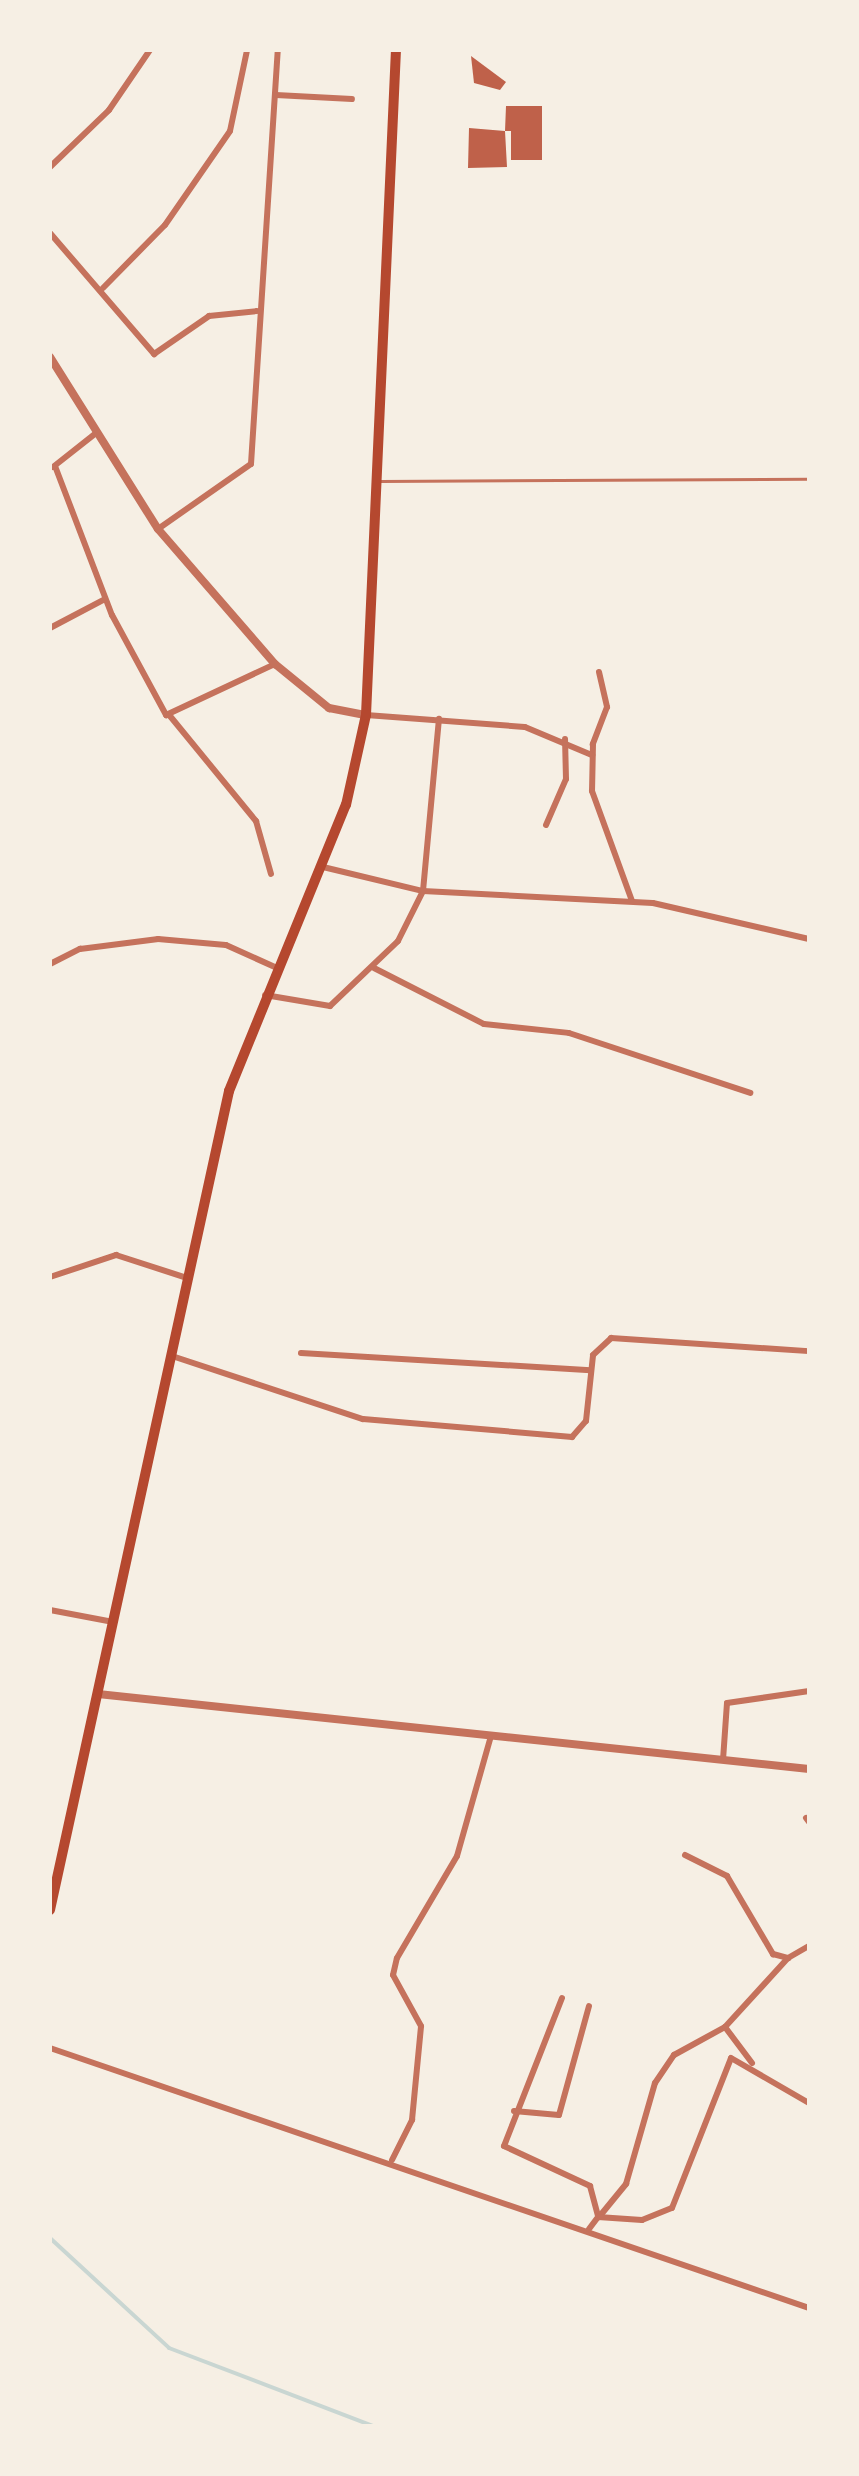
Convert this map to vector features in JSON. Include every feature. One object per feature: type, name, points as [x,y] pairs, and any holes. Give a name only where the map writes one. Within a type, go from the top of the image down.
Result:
[{"type":"highway","points":[[50,1910],[98,1694],[108,1621],[229,1091],[265,995],[322,866],[366,715],[396,50]]},
{"type":"street","points":[[50,167],[109,110],[150,50]]},
{"type":"street","points":[[104,288],[165,226],[230,130],[246,50]]},
{"type":"street","points":[[158,528],[251,464],[257,311],[278,50]]},
{"type":"street","points":[[276,93],[352,99]]},
{"type":"street","points":[[50,233],[104,288],[156,354],[209,316],[257,311]]},
{"type":"street","points":[[50,358],[158,528],[276,664],[329,708],[565,739],[592,754]]},
{"type":"street","points":[[95,434],[52,467],[105,599],[171,717],[256,821],[271,874]]},
{"type":"street","points":[[50,628],[105,599]]},
{"type":"street","points":[[171,717],[276,664]]},
{"type":"street","points":[[599,672],[607,707],[592,754],[599,820],[632,900]]},
{"type":"street","points":[[265,995],[330,1006],[374,968],[423,890],[439,720]]},
{"type":"street","points":[[546,824],[566,779],[565,739]]},
{"type":"street","points":[[322,866],[423,890],[632,900],[809,939]]},
{"type":"street","points":[[50,964],[80,949],[158,939],[226,945],[277,968]]},
{"type":"street","points":[[374,968],[484,1024],[569,1033],[750,1093]]},
{"type":"street","points":[[50,1278],[116,1256],[187,1278]]},
{"type":"street","points":[[170,1355],[363,1419],[572,1437],[586,1421],[591,1370],[611,1338],[809,1351]]},
{"type":"street","points":[[301,1353],[591,1370]]},
{"type":"street","points":[[50,1610],[108,1621]]},
{"type":"street","points":[[724,1760],[727,1703],[809,1691]]},
{"type":"street","points":[[98,1694],[809,1769]]},
{"type":"street","points":[[392,2160],[412,2120],[420,2026],[392,1976],[457,1856],[491,1736]]},
{"type":"street","points":[[685,1855],[726,1876],[767,1947],[788,1958]]},
{"type":"street","points":[[589,2230],[626,2184],[661,2071],[695,2038],[726,2027],[788,1958],[809,1946]]},
{"type":"street","points":[[562,1998],[514,2111],[505,2150],[590,2186],[598,2218]]},
{"type":"street","points":[[514,2111],[560,2116],[589,2006]]},
{"type":"street","points":[[726,2027],[753,2065],[781,2094],[809,2103]]},
{"type":"street","points":[[50,2048],[392,2160],[809,2308]]},
{"type":"street","points":[[598,2218],[642,2220],[672,2208],[725,2064],[753,2065]]},
{"type":"lane","points":[[375,482],[809,479]]},
{"type":"building","points":[[471,56],[506,82],[500,90],[474,83]]},
{"type":"building","points":[[506,106],[542,106],[542,160],[511,160],[511,131],[505,131]]},
{"type":"building","points":[[469,128],[505,131],[507,167],[468,168]]},
{"type":"waterway","points":[[50,2238],[169,2348],[373,2426]]}]
